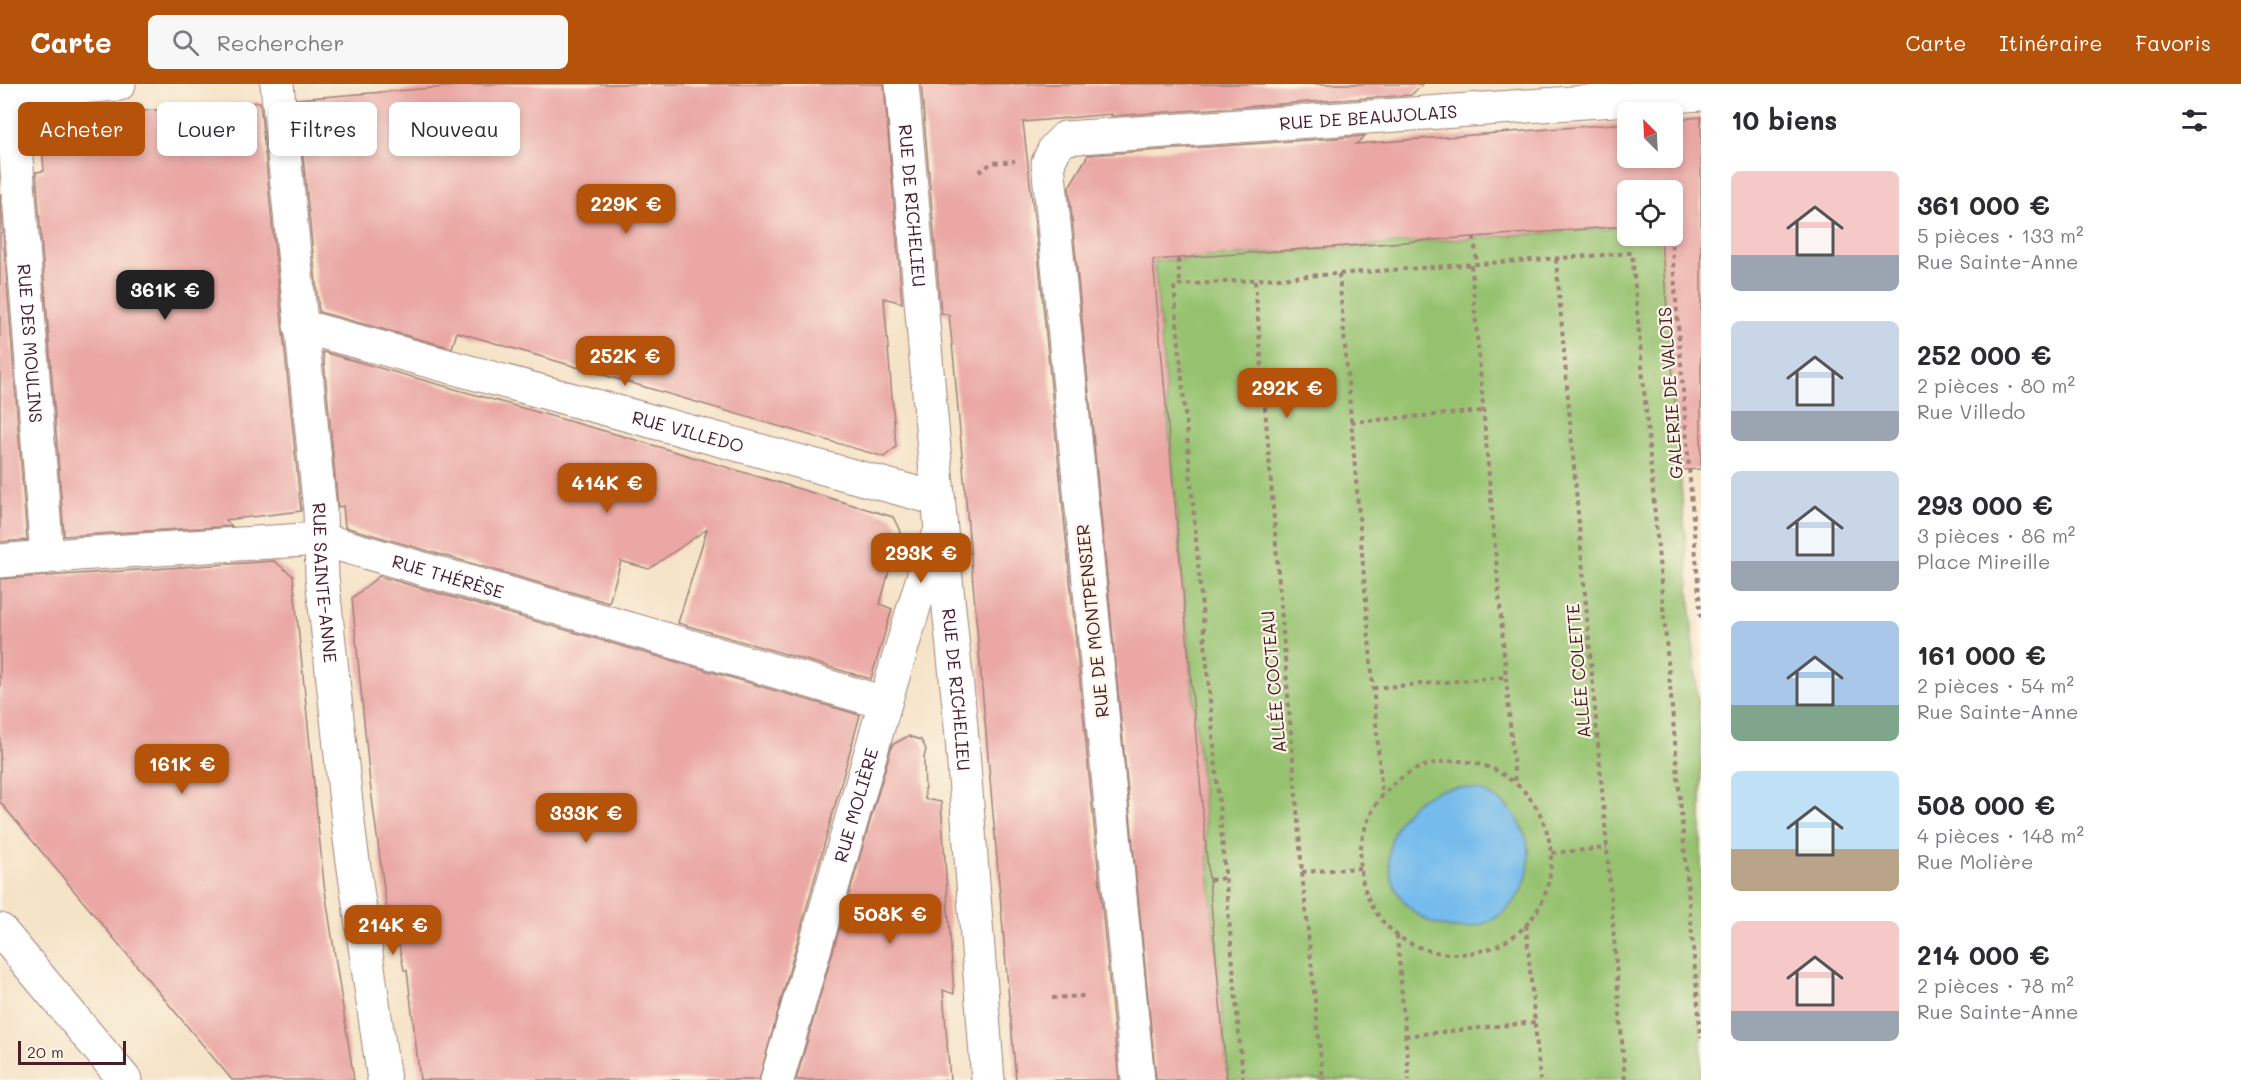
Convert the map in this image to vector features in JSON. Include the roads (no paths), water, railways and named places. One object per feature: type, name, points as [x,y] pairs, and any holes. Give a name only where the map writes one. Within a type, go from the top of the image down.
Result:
[{"type":"street","points":[[6,93],[119,84]]},
{"type":"street","name":"RUE SAINTE-ANNE","points":[[277,84],[320,511],[323,589],[351,840],[384,1080]]},
{"type":"street","name":"RUE DE RICHELIEU","points":[[902,84],[961,726],[988,1080]]},
{"type":"street","name":"RUE DES MOULINS","points":[[6,93],[48,557]]},
{"type":"street","name":"RUE DE BEAUJOLAIS","points":[[1048,163],[1055,148],[1065,138],[1452,98],[1701,94]]},
{"type":"street","name":"RUE DE MONTPENSIER","points":[[1048,163],[1138,1080]]},
{"type":"street","name":"RUE VILLEDO","points":[[300,326],[940,515]]},
{"type":"street","name":"RUE MOLIÈRE","points":[[777,1080],[940,515]]},
{"type":"street","name":"RUE THÉRÈSE","points":[[0,561],[290,539],[320,539],[885,703]]},
{"type":"street","points":[[0,930],[124,1080]]},
{"type":"water","points":[[1459,788],[1486,793],[1509,808],[1524,831],[1529,858],[1524,885],[1509,908],[1486,923],[1459,928],[1432,923],[1409,908],[1394,885],[1389,858],[1394,831],[1409,808],[1432,793]]}]
